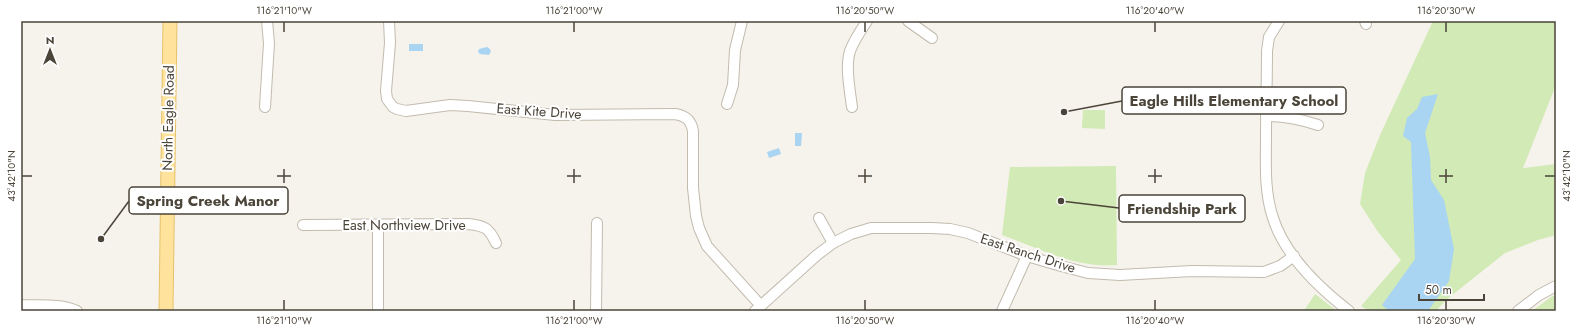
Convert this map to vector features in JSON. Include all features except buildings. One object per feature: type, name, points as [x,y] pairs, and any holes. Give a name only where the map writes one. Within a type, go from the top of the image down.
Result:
[{"type":"main road","name":"North Eagle Road","points":[[166,311],[170,21]]},
{"type":"street","points":[[266,107],[269,43],[267,21]]},
{"type":"street","name":"East Kite Drive","points":[[389,21],[390,43],[386,91],[387,99],[393,107],[401,111],[450,105],[556,115],[675,114],[684,116],[689,120],[693,131],[693,188],[699,228],[708,246],[758,308]]},
{"type":"street","points":[[727,104],[733,85],[735,50],[742,21]]},
{"type":"street","points":[[852,107],[848,65],[850,52],[854,41],[867,21]]},
{"type":"street","points":[[908,21],[932,38]]},
{"type":"street","points":[[1279,21],[1269,37],[1267,51],[1267,198],[1273,219],[1282,238],[1294,256],[1328,295],[1349,311]]},
{"type":"street","points":[[1266,116],[1300,118],[1318,125]]},
{"type":"street","points":[[819,218],[833,243]]},
{"type":"street","points":[[596,311],[597,223]]},
{"type":"street","name":"East Northview Drive","points":[[303,225],[469,224],[483,226],[491,233],[496,243]]},
{"type":"street","points":[[378,225],[378,311]]},
{"type":"street","name":"East Ranch Drive","points":[[758,308],[817,255],[833,243],[851,234],[871,228],[932,228],[968,233],[1027,256],[1088,273],[1120,275],[1192,271],[1264,272],[1280,266],[1294,256]]},
{"type":"street","points":[[1002,311],[1027,256]]},
{"type":"street","points":[[1518,311],[1539,295],[1556,286]]},
{"type":"street","points":[[21,306],[57,306],[68,307],[77,311]]},
{"type":"green space","points":[[1433,21],[1556,21],[1556,85],[1523,168],[1556,164],[1556,235],[1538,240],[1505,253],[1446,300],[1436,311],[1369,311],[1361,306],[1401,260],[1378,232],[1360,204],[1365,173],[1380,135]]},
{"type":"green space","points":[[1083,110],[1105,110],[1105,129],[1082,128]]},
{"type":"green space","points":[[1116,166],[1117,265],[1087,264],[1073,261],[1002,235],[1010,167]]},
{"type":"green space","points":[[1315,294],[1337,311],[1304,311]]},
{"type":"green space","points":[[1556,295],[1556,311],[1532,311],[1551,297]]},
{"type":"water","points":[[409,44],[423,44],[423,51],[409,51]]},
{"type":"water","points":[[487,47],[491,51],[489,55],[480,54],[478,52],[479,49]]},
{"type":"water","points":[[1438,94],[1425,133],[1430,157],[1431,180],[1444,200],[1454,249],[1449,281],[1428,311],[1389,311],[1382,305],[1415,259],[1411,142],[1403,136],[1407,118],[1417,109],[1422,97]]},
{"type":"water","points":[[795,133],[802,133],[801,146],[795,146]]},
{"type":"water","points":[[779,148],[781,154],[769,158],[767,152]]},
{"type":"place","name":"Eagle Hills Elementary School","points":[[1064,112]]},
{"type":"place","name":"Friendship Park","points":[[1061,201]]},
{"type":"place","name":"Spring Creek Manor","points":[[101,239]]}]
